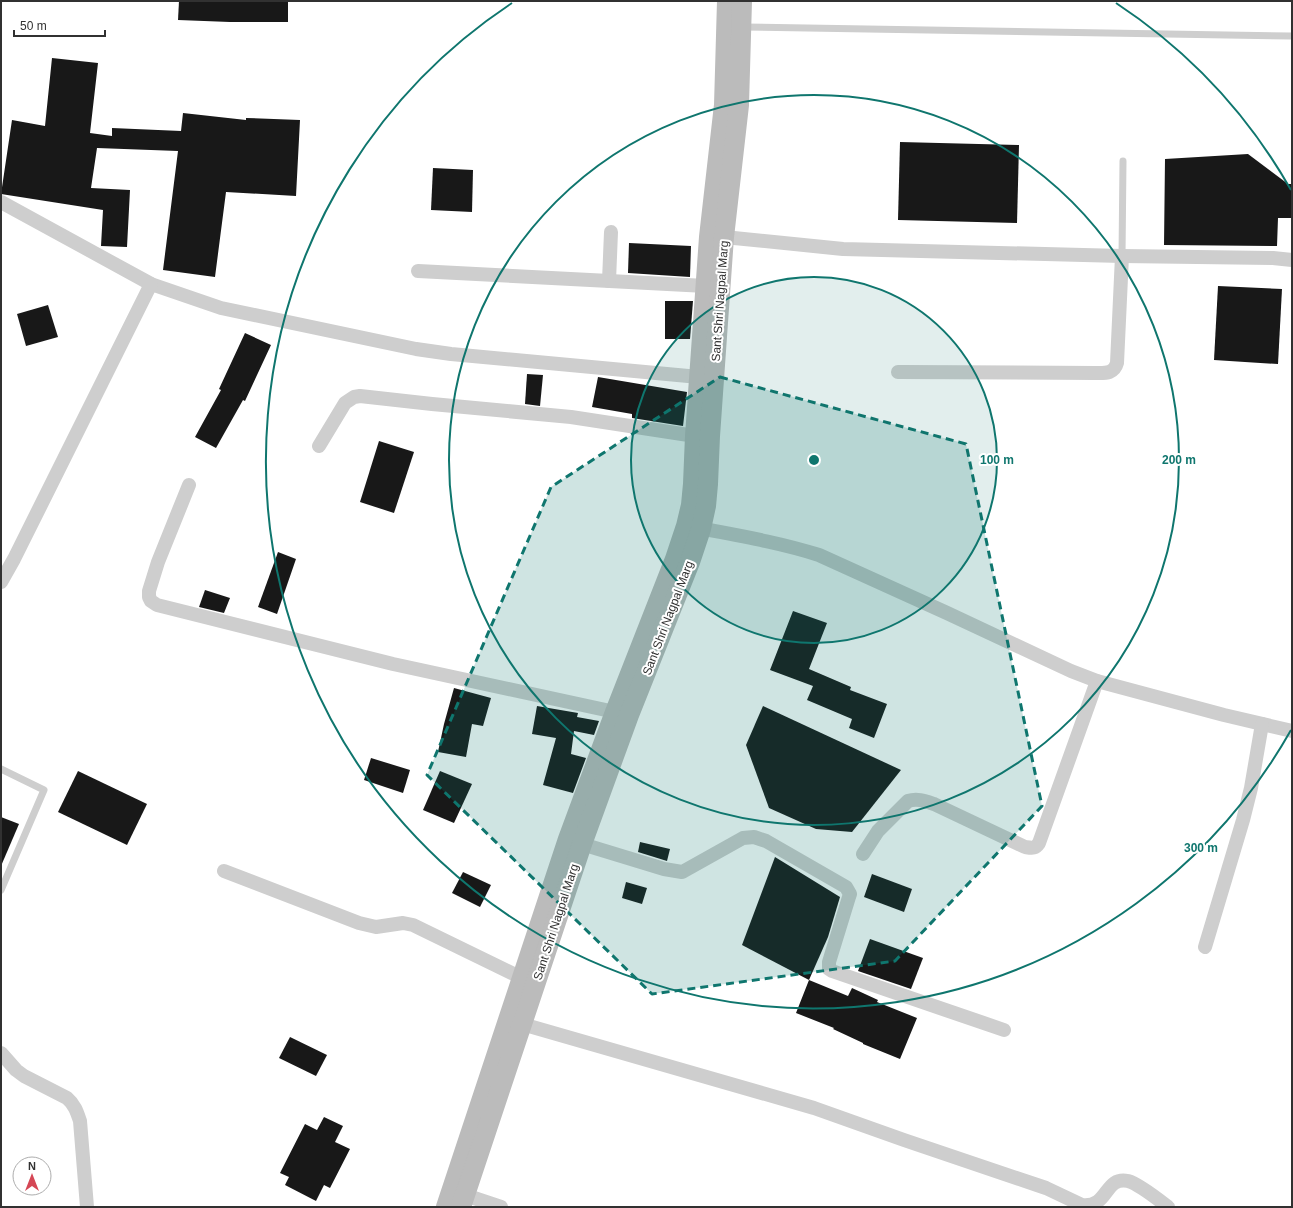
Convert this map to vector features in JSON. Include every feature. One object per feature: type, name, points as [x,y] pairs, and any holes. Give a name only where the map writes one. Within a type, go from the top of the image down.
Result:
[{"type":"main road","name":"Sant Shri Nagpal Marg","points":[[463,1201],[582,844],[629,715],[687,569],[694,527],[691,505],[695,436],[709,237],[724,105],[728,1]]},
{"type":"main road","name":"Sant Shri Nagpal Marg","points":[[446,1207],[568,839],[615,712],[675,559],[706,506],[724,237],[739,105],[742,1]]},
{"type":"street","points":[[1,202],[151,284],[221,308],[416,349],[459,355],[699,377]]},
{"type":"street","points":[[609,281],[611,232]]},
{"type":"street","points":[[724,237],[843,249],[1273,258],[1292,260]]},
{"type":"street","points":[[898,372],[1096,374],[1110,372],[1116,367],[1117,363],[1122,256]]},
{"type":"street","points":[[418,271],[706,286]]},
{"type":"street","points":[[1,582],[14,559],[151,284]]},
{"type":"street","points":[[319,446],[345,403],[354,397],[360,396],[570,417],[695,436]]},
{"type":"street","points":[[189,485],[158,562],[149,591],[151,601],[158,605],[393,664],[615,712]]},
{"type":"street","points":[[694,527],[773,542],[819,555],[948,613],[1071,671],[1097,681],[1292,731]]},
{"type":"street","points":[[863,854],[878,831],[908,801],[912,800],[925,801],[934,804],[1026,847],[1037,847],[1097,681]]},
{"type":"street","points":[[1205,947],[1243,820],[1251,788],[1262,724]]},
{"type":"street","points":[[582,844],[664,869],[682,872],[743,838],[754,838],[766,841],[846,887],[848,890],[850,894],[828,966],[832,972],[1004,1030]]},
{"type":"street","points":[[224,871],[359,924],[376,926],[404,924],[414,925],[522,978]]},
{"type":"street","points":[[522,1024],[814,1108],[1046,1188],[1082,1205],[1095,1206],[1102,1200],[1112,1186],[1122,1181],[1132,1183],[1168,1207]]},
{"type":"street","points":[[1,1053],[16,1070],[24,1076],[67,1098],[72,1102],[77,1110],[80,1122],[87,1207]]},
{"type":"street","points":[[463,1201],[501,1207]]},
{"type":"lane","points":[[741,26],[1291,36]]},
{"type":"lane","points":[[1122,256],[1123,161]]},
{"type":"lane","points":[[1,769],[44,790],[1,890]]},
{"type":"highlighted area","points":[[720,377],[966,444],[1042,806],[895,961],[652,994],[427,775],[551,487]]},
{"type":"building","points":[[179,1],[288,1],[288,22],[178,20]]},
{"type":"building","points":[[52,58],[98,63],[90,133],[112,136],[112,128],[181,131],[183,113],[246,120],[246,118],[300,120],[296,196],[226,192],[215,277],[163,270],[178,151],[97,148],[91,188],[130,190],[127,247],[101,246],[103,210],[1,194],[12,120],[45,126]]},
{"type":"building","points":[[900,142],[1019,145],[1017,223],[898,220]]},
{"type":"building","points":[[1248,154],[1288,184],[1292,184],[1292,218],[1278,218],[1277,246],[1164,245],[1165,159]]},
{"type":"building","points":[[433,168],[473,170],[472,212],[431,210]]},
{"type":"building","points":[[629,243],[691,246],[690,277],[628,273]]},
{"type":"building","points":[[1218,286],[1282,289],[1278,364],[1214,360]]},
{"type":"building","points":[[665,301],[693,301],[690,339],[665,339]]},
{"type":"building","points":[[48,305],[58,337],[26,346],[17,314]]},
{"type":"building","points":[[245,333],[271,345],[245,401],[243,400],[216,448],[195,437],[221,390],[219,389]]},
{"type":"building","points":[[527,374],[543,375],[540,406],[525,404]]},
{"type":"building","points":[[598,377],[687,392],[683,426],[632,418],[632,414],[592,407]]},
{"type":"building","points":[[379,441],[414,452],[394,513],[360,502]]},
{"type":"building","points":[[278,552],[296,559],[277,614],[258,607]]},
{"type":"building","points":[[205,590],[230,598],[224,613],[199,607]]},
{"type":"building","points":[[793,611],[827,623],[809,669],[851,687],[850,690],[887,704],[874,738],[849,728],[852,719],[807,700],[813,686],[770,670]]},
{"type":"building","points":[[454,688],[491,698],[483,726],[472,724],[466,757],[438,752]]},
{"type":"building","points":[[537,706],[578,713],[577,717],[599,721],[594,735],[574,731],[571,754],[586,758],[573,793],[543,785],[556,738],[532,734]]},
{"type":"building","points":[[763,706],[901,770],[852,832],[816,829],[769,808],[746,745]]},
{"type":"building","points":[[371,758],[410,770],[403,793],[364,780]]},
{"type":"building","points":[[78,771],[147,804],[127,845],[58,812]]},
{"type":"building","points":[[440,771],[472,784],[454,823],[423,810]]},
{"type":"building","points":[[1,817],[19,824],[1,866]]},
{"type":"building","points":[[640,842],[670,849],[667,861],[638,852]]},
{"type":"building","points":[[775,857],[840,897],[828,937],[809,980],[742,945]]},
{"type":"building","points":[[463,872],[491,885],[480,907],[452,893]]},
{"type":"building","points":[[872,874],[912,889],[904,912],[864,897]]},
{"type":"building","points":[[626,882],[647,888],[642,904],[622,898]]},
{"type":"building","points":[[870,939],[923,958],[911,989],[858,971]]},
{"type":"building","points":[[809,980],[848,996],[852,988],[878,1000],[877,1002],[917,1018],[900,1059],[863,1044],[833,1029],[834,1028],[796,1013]]},
{"type":"building","points":[[290,1037],[327,1055],[316,1076],[279,1058]]},
{"type":"building","points":[[324,1117],[343,1126],[335,1142],[350,1149],[330,1188],[324,1185],[316,1201],[285,1185],[289,1177],[280,1173],[305,1124],[317,1130]]}]
